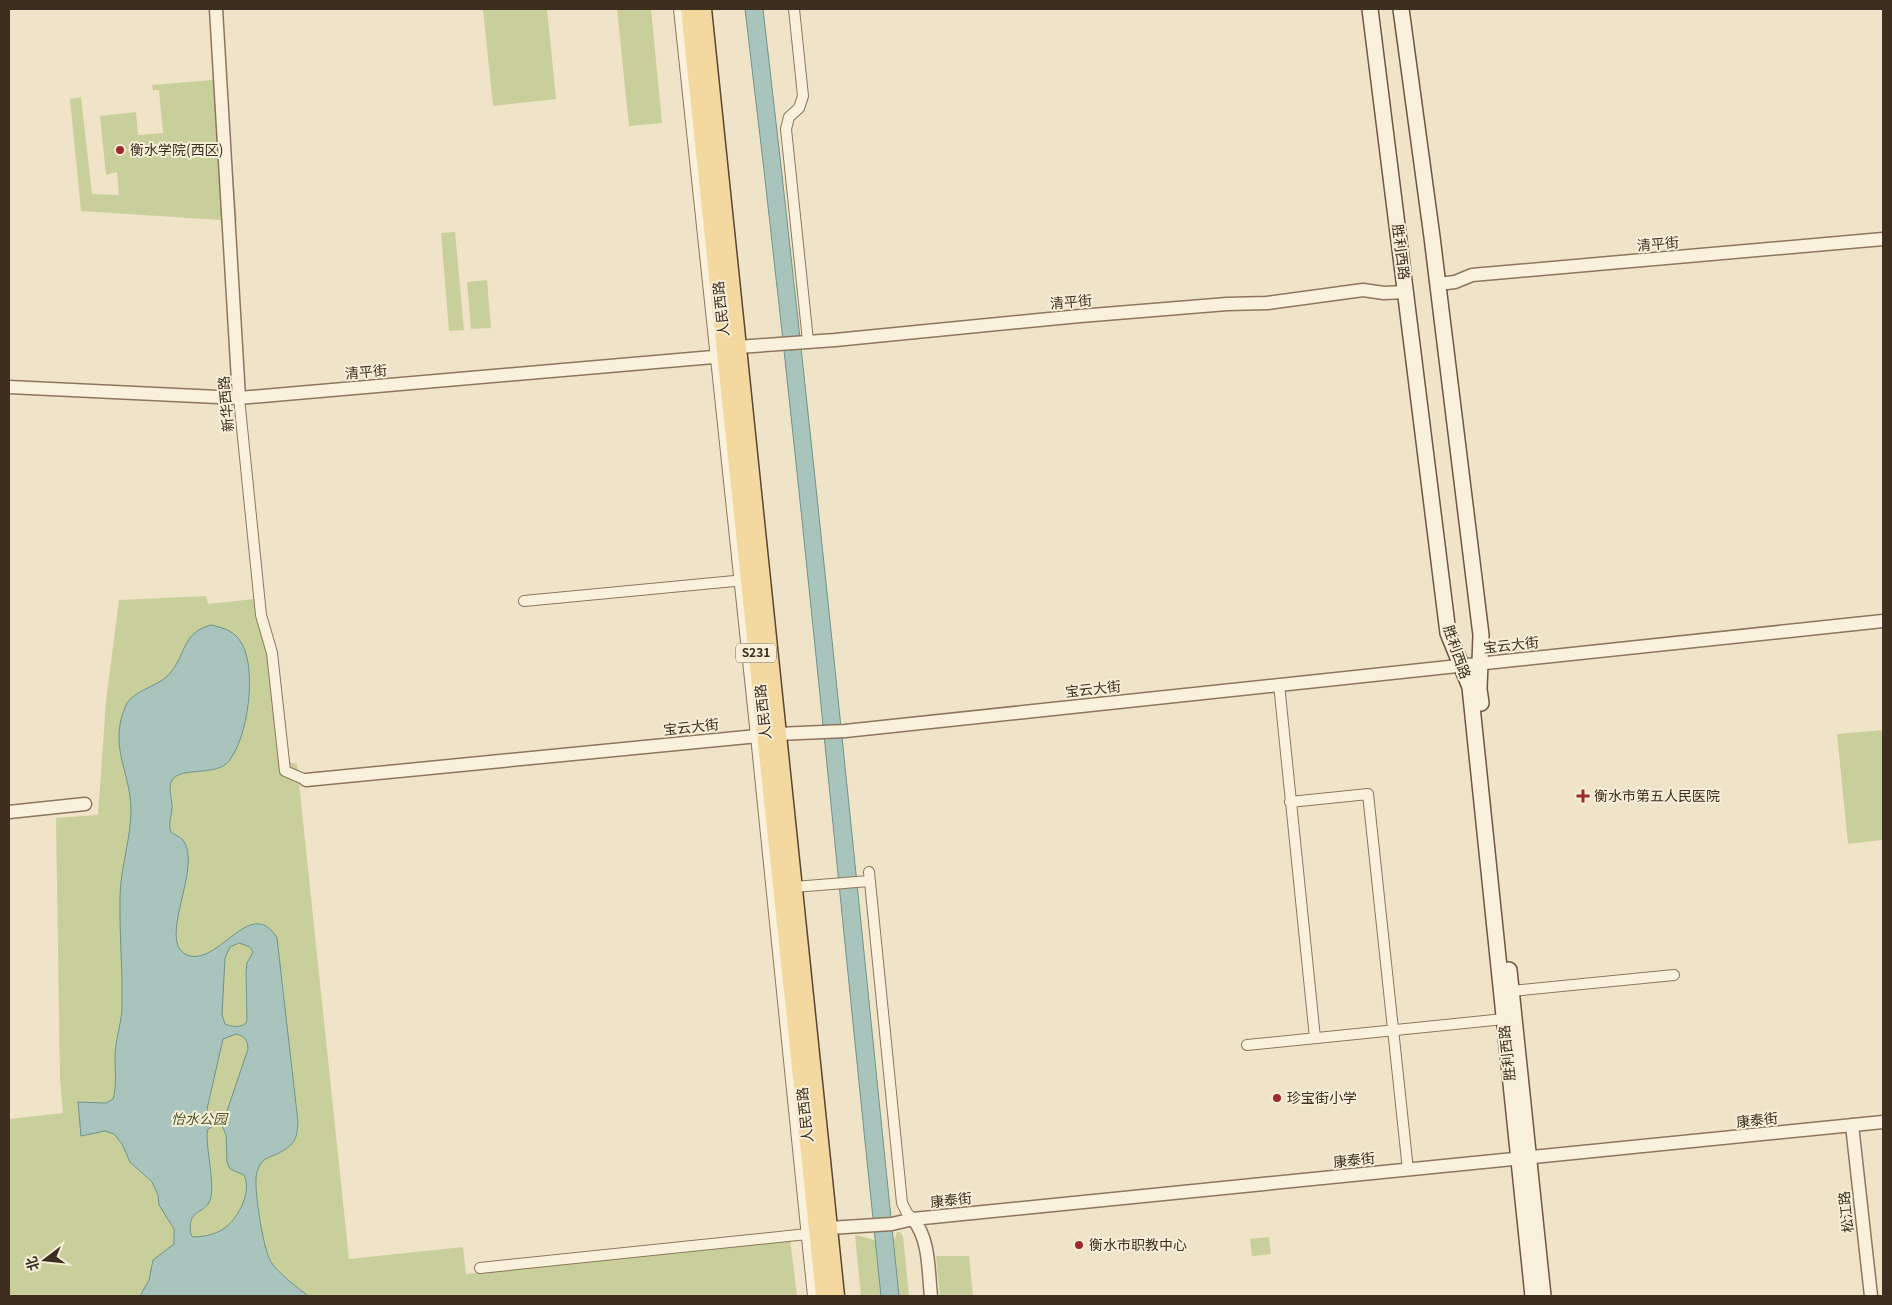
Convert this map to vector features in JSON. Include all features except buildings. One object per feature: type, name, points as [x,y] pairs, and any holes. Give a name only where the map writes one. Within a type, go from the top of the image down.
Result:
[{"type":"main road","name":"人民西路","points":[[689,9],[824,1296]]},
{"type":"main road","name":"人民西路","points":[[703,9],[726,353],[744,580],[766,735],[794,887],[836,1296]]},
{"type":"main road","name":"胜利西路","points":[[1370,9],[1448,633],[1470,687],[1504,1018],[1544,1296]]},
{"type":"main road","name":"胜利西路","points":[[1401,9],[1438,284],[1481,635],[1479,689],[1512,991],[1533,1296]]},
{"type":"street","name":"新华西路","points":[[216,9],[239,398],[262,615],[272,653],[285,771],[306,780]]},
{"type":"street","points":[[678,9],[726,353]]},
{"type":"street","points":[[794,9],[803,96],[799,108],[789,117],[786,129],[806,341]]},
{"type":"street","name":"清平街","points":[[1438,284],[1455,282],[1472,275],[1883,239]]},
{"type":"street","name":"清平街","points":[[9,387],[239,398],[726,353],[806,341],[845,340],[1080,316],[1227,304],[1267,303],[1363,290],[1384,293],[1406,292]]},
{"type":"street","points":[[524,601],[744,580]]},
{"type":"street","name":"宝云大街","points":[[306,780],[766,735],[846,731],[1883,621]]},
{"type":"street","points":[[1279,684],[1315,1038]]},
{"type":"street","points":[[766,735],[813,1296]]},
{"type":"street","points":[[1290,802],[1368,794],[1408,1170]]},
{"type":"street","points":[[9,812],[85,804]]},
{"type":"street","points":[[794,887],[867,878],[902,1203],[922,1233],[926,1248],[931,1296]]},
{"type":"street","points":[[1512,991],[1674,975]]},
{"type":"street","points":[[1247,1045],[1504,1018]]},
{"type":"street","name":"康泰街","points":[[829,1228],[864,1227],[892,1224],[913,1219],[1883,1122]]},
{"type":"street","name":"松江路","points":[[1852,1125],[1871,1296]]},
{"type":"street","points":[[480,1268],[807,1234]]},
{"type":"green space","points":[[483,9],[547,9],[556,99],[493,106]]},
{"type":"green space","points":[[617,9],[651,9],[662,123],[629,126]]},
{"type":"green space","points":[[225,79],[237,221],[81,211],[70,99],[81,97],[92,194],[119,195],[117,172],[106,175],[100,116],[136,112],[138,135],[163,133],[159,90],[153,90],[152,85]]},
{"type":"green space","points":[[455,232],[464,330],[449,331],[441,233]]},
{"type":"green space","points":[[487,280],[491,328],[471,329],[467,282]]},
{"type":"green space","name":"怡水公园","points":[[206,596],[208,604],[263,598],[278,759],[297,764],[349,1259],[463,1247],[466,1274],[790,1239],[797,1296],[9,1296],[9,1119],[63,1113],[60,1080],[56,818],[98,815],[106,701],[119,600]]},
{"type":"green space","points":[[1883,730],[1883,840],[1848,844],[1837,734]]},
{"type":"green space","points":[[897,1232],[900,1232],[903,1236],[909,1296],[899,1296],[894,1241]]},
{"type":"green space","points":[[855,1235],[875,1240],[881,1296],[861,1296]]},
{"type":"green space","points":[[1269,1237],[1271,1254],[1252,1256],[1250,1239]]},
{"type":"green space","points":[[936,1256],[969,1256],[973,1296],[940,1296]]},
{"type":"water","points":[[745,9],[763,9],[816,491],[899,1296],[881,1296],[782,330]]},
{"type":"water","points":[[211,625],[225,629],[233,633],[242,644],[247,656],[249,670],[248,704],[241,736],[236,750],[229,761],[216,769],[183,773],[172,780],[171,783],[172,810],[170,829],[171,832],[183,840],[188,852],[188,867],[176,934],[178,946],[185,954],[197,956],[221,945],[244,928],[256,924],[267,926],[277,938],[298,1128],[291,1145],[266,1159],[260,1165],[256,1177],[256,1186],[262,1234],[271,1262],[283,1276],[308,1296],[140,1296],[149,1280],[153,1260],[174,1244],[174,1229],[159,1205],[158,1195],[152,1182],[130,1162],[122,1144],[114,1134],[105,1131],[81,1136],[78,1102],[106,1103],[113,1099],[115,1089],[115,1052],[122,1009],[120,895],[131,809],[130,795],[119,746],[121,720],[126,705],[130,700],[135,695],[161,681],[171,672],[190,638],[202,628]],"holes":[[[239,943],[250,947],[253,952],[247,963],[246,972],[247,1019],[244,1025],[230,1026],[225,1024],[222,1015],[225,958],[230,947]],[[236,1034],[245,1039],[248,1049],[226,1114],[221,1123],[226,1135],[227,1162],[230,1169],[244,1175],[246,1182],[245,1199],[237,1215],[226,1227],[210,1235],[193,1237],[191,1235],[191,1220],[194,1215],[209,1203],[212,1191],[207,1134],[208,1129],[212,1127],[207,1109],[223,1039]]]},
{"type":"place","name":"衡水学院(西区)","points":[[120,150]]},
{"type":"place","name":"衡水市第五人民医院","points":[[1583,796]]},
{"type":"place","name":"珍宝街小学","points":[[1277,1098]]},
{"type":"place","name":"衡水市职教中心","points":[[1079,1245]]}]
